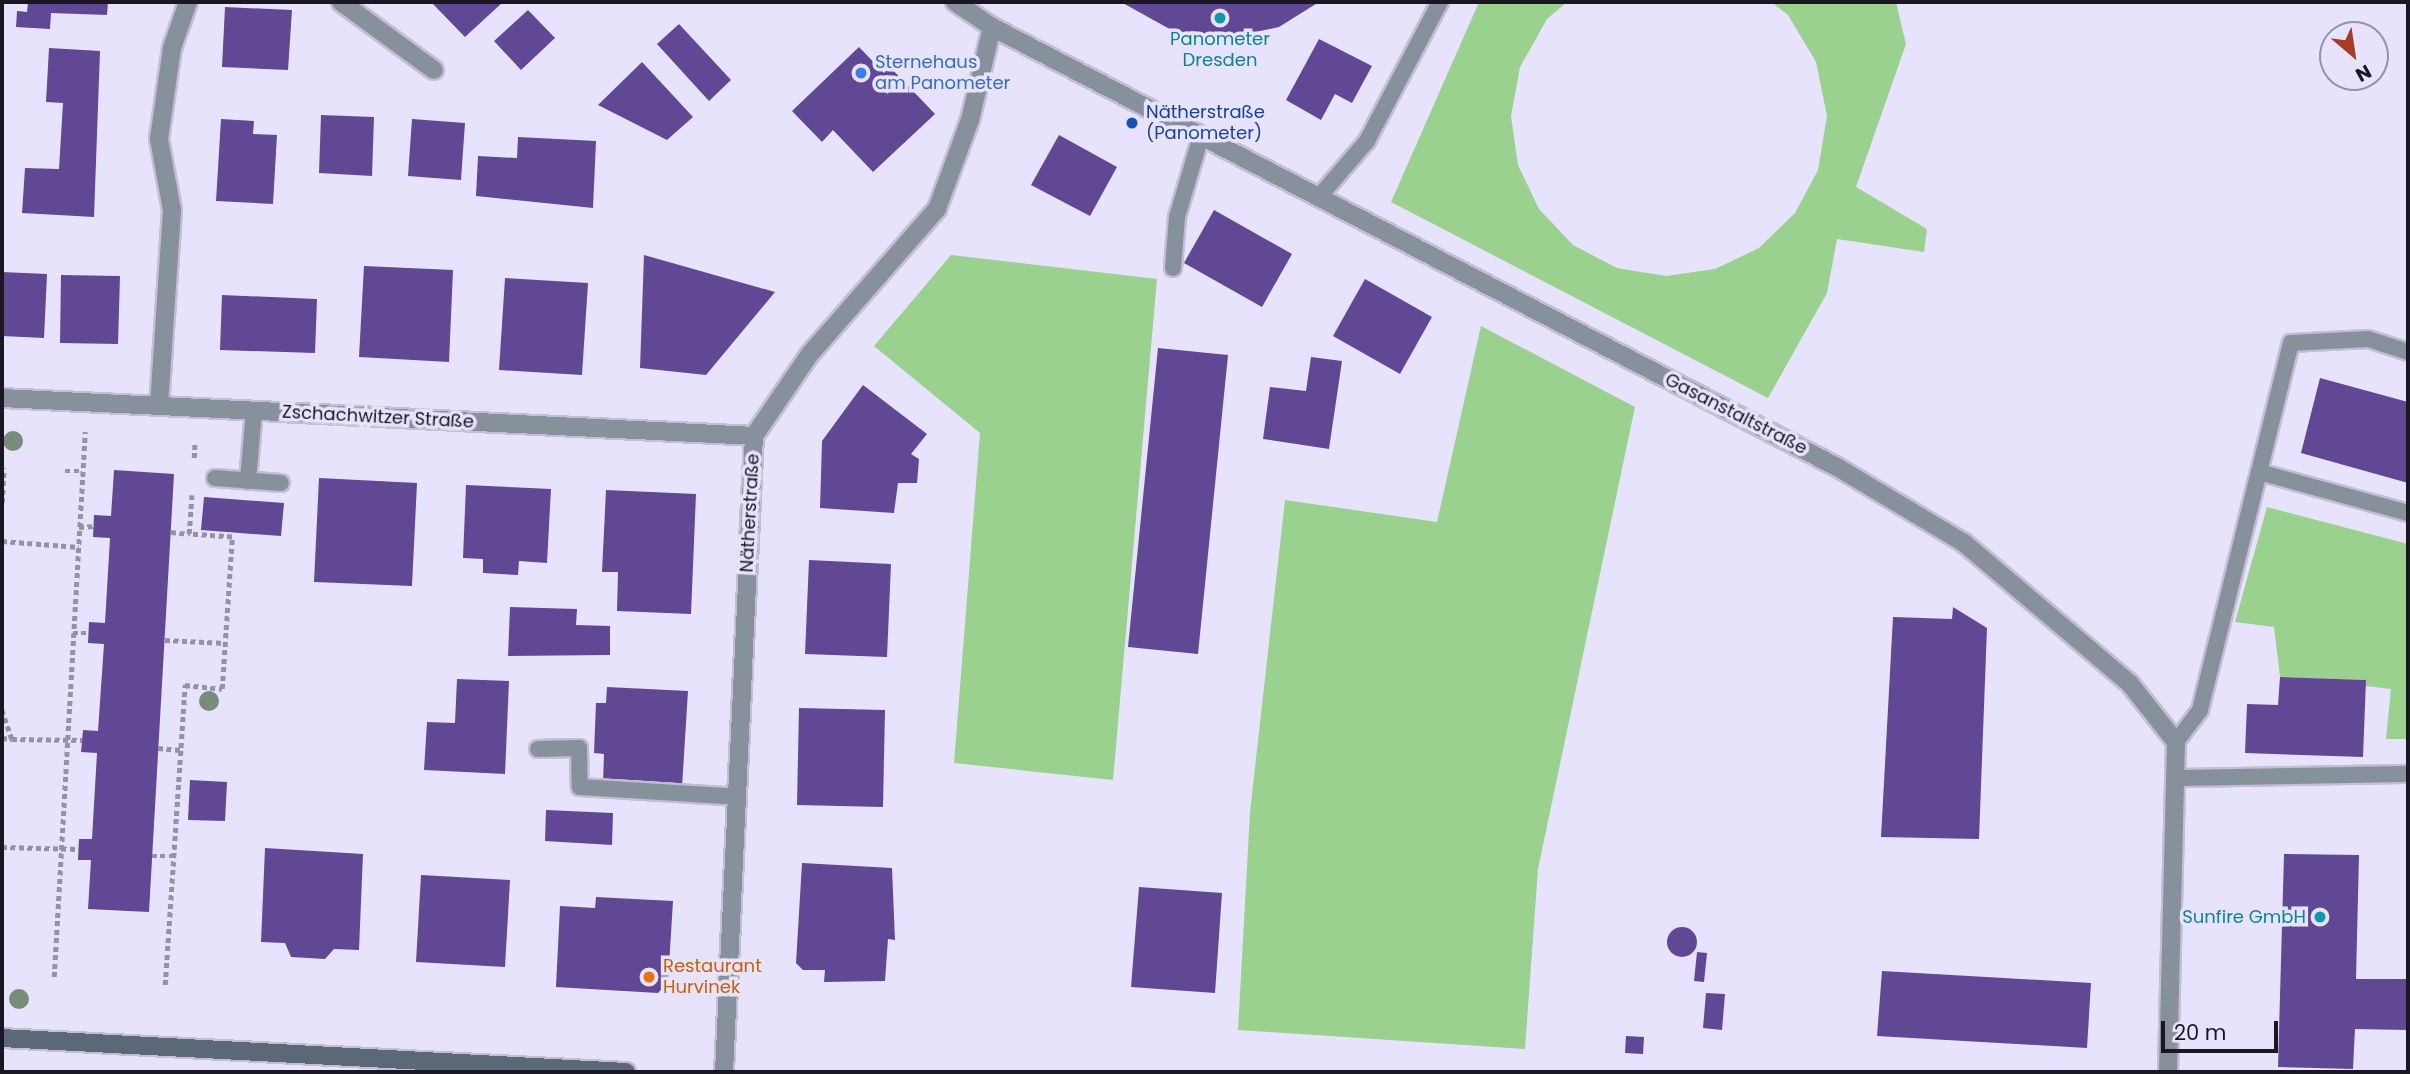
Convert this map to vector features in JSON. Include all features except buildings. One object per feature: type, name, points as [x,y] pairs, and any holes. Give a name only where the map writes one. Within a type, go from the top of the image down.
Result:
[{"type":"main road","points":[[2,1038],[626,1072]]},
{"type":"street","points":[[159,406],[172,210],[159,139],[172,48],[188,2]]},
{"type":"street","points":[[341,2],[434,70]]},
{"type":"street","name":"Gasanstaltstraße","points":[[955,2],[992,27],[1837,467],[1964,544],[2130,684],[2176,742]]},
{"type":"street","name":"Nätherstraße","points":[[724,1072],[754,436],[810,354],[937,209],[970,120],[992,27]]},
{"type":"street","name":"Zschachwitzer Straße","points":[[2,398],[754,436]]},
{"type":"street","points":[[2168,1072],[2176,742]]},
{"type":"lane","points":[[1319,197],[1367,141],[1440,2]]},
{"type":"lane","points":[[1172,268],[1178,217],[1201,136]]},
{"type":"lane","points":[[2176,742],[2200,710],[2291,343],[2368,339],[2408,352]]},
{"type":"lane","points":[[248,481],[254,410]]},
{"type":"lane","points":[[2259,472],[2408,513]]},
{"type":"lane","points":[[215,478],[281,484]]},
{"type":"lane","points":[[538,749],[579,748],[580,787],[737,797]]},
{"type":"lane","points":[[2176,778],[2408,774]]},
{"type":"path","points":[[54,977],[65,741],[79,547],[80,471],[85,432]]},
{"type":"path","points":[[193,468],[195,442]]},
{"type":"path","points":[[2,503],[4,468]]},
{"type":"path","points":[[65,471],[80,471]]},
{"type":"path","points":[[189,534],[192,481]]},
{"type":"path","points":[[79,527],[94,526]]},
{"type":"path","points":[[165,985],[185,685],[222,689],[232,537],[171,532]]},
{"type":"path","points":[[2,541],[79,547]]},
{"type":"path","points":[[73,633],[89,633]]},
{"type":"path","points":[[165,640],[225,643]]},
{"type":"path","points":[[2,710],[12,739]]},
{"type":"path","points":[[2,738],[82,740]]},
{"type":"path","points":[[158,748],[180,750]]},
{"type":"path","points":[[2,847],[79,849]]},
{"type":"path","points":[[152,856],[173,856]]},
{"type":"green space","points":[[1479,2],[1567,2],[1547,19],[1520,67],[1511,116],[1518,165],[1539,209],[1573,245],[1617,268],[1666,276],[1715,269],[1759,248],[1795,213],[1818,170],[1827,116],[1816,62],[1788,15],[1771,2],[1896,2],[1906,44],[1856,187],[1927,229],[1924,252],[1837,239],[1827,293],[1768,398],[1391,202]]},
{"type":"green space","points":[[951,255],[1157,279],[1113,780],[954,763],[980,433],[874,346]]},
{"type":"green space","points":[[1481,326],[1635,407],[1538,869],[1525,1049],[1238,1030],[1250,812],[1285,500],[1437,522]]},
{"type":"green space","points":[[2267,507],[2408,544],[2408,739],[2386,739],[2391,689],[2366,686],[2366,680],[2280,677],[2274,627],[2235,622]]},
{"type":"place","name":"Panometer Dresden","points":[[1220,18]]},
{"type":"place","name":"Sternehaus am Panometer","points":[[861,73]]},
{"type":"place","name":"Nätherstraße (Panometer)","points":[[1132,123]]},
{"type":"place","name":"Sunfire GmbH","points":[[2320,917]]},
{"type":"place","name":"Restaurant Hurvinek","points":[[649,977]]}]
